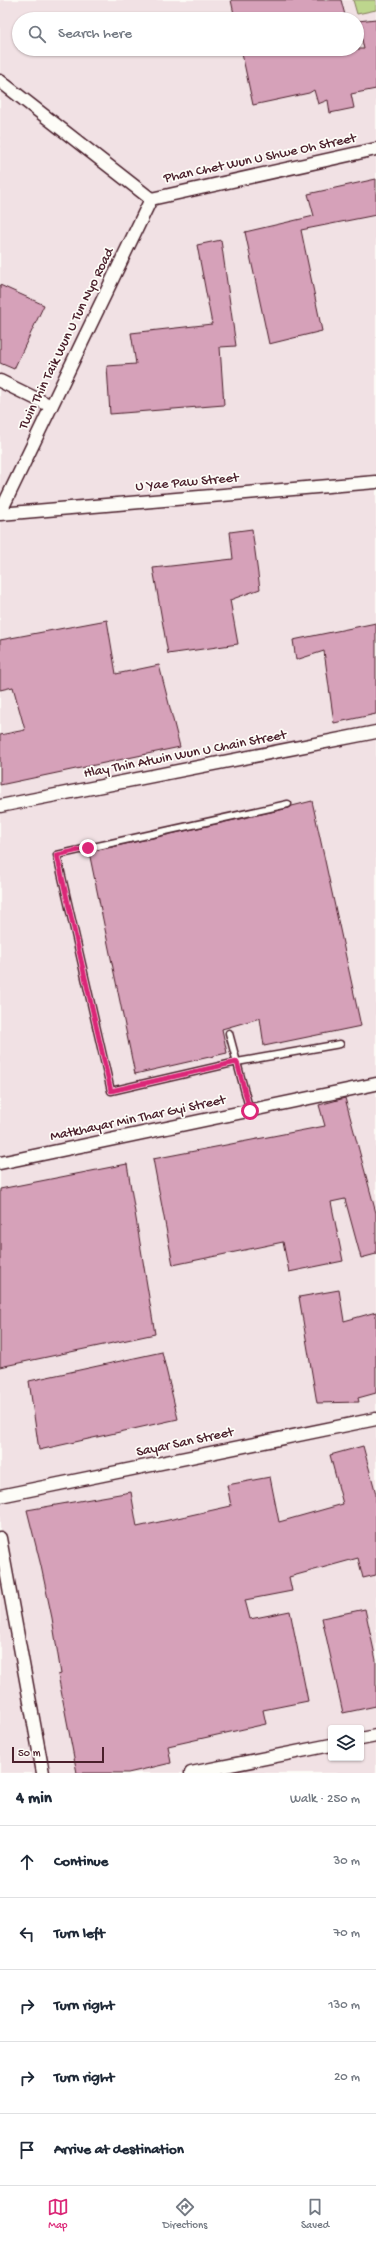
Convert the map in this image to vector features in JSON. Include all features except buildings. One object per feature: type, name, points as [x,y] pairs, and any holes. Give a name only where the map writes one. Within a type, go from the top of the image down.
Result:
[{"type":"street","points":[[0,81],[151,198]]},
{"type":"street","name":"Phan Chet Wun U Shwe Oh Street","points":[[151,198],[376,150]]},
{"type":"street","name":"Twin Thin Taik Wun U Tun Nyo Road","points":[[0,514],[151,198]]},
{"type":"street","points":[[0,381],[52,406]]},
{"type":"street","name":"U Yae Paw Street","points":[[0,514],[376,482]]},
{"type":"street","name":"Hlay Thin Atwin Wun U Chain Street","points":[[0,806],[376,732]]},
{"type":"street","name":"Matkhayar Min Thar Gyi Street","points":[[0,1163],[376,1084]]},
{"type":"street","name":"Sayar San Street","points":[[0,1496],[376,1419]]},
{"type":"street","points":[[0,1538],[43,1773]]},
{"type":"street","points":[[364,1738],[376,1736]]},
{"type":"street","points":[[191,1773],[328,1746]]},
{"type":"lane","points":[[288,804],[57,855],[111,1091],[237,1062],[340,1044]]},
{"type":"lane","points":[[229,1033],[250,1111]]},
{"type":"shaded area","points":[[0,0],[376,0],[376,1773],[0,1773]]},
{"type":"green space","points":[[353,0],[376,0],[376,10],[364,13],[356,12]]},
{"type":"route","points":[[88,848],[57,855],[111,1091],[237,1062],[250,1111]]}]
